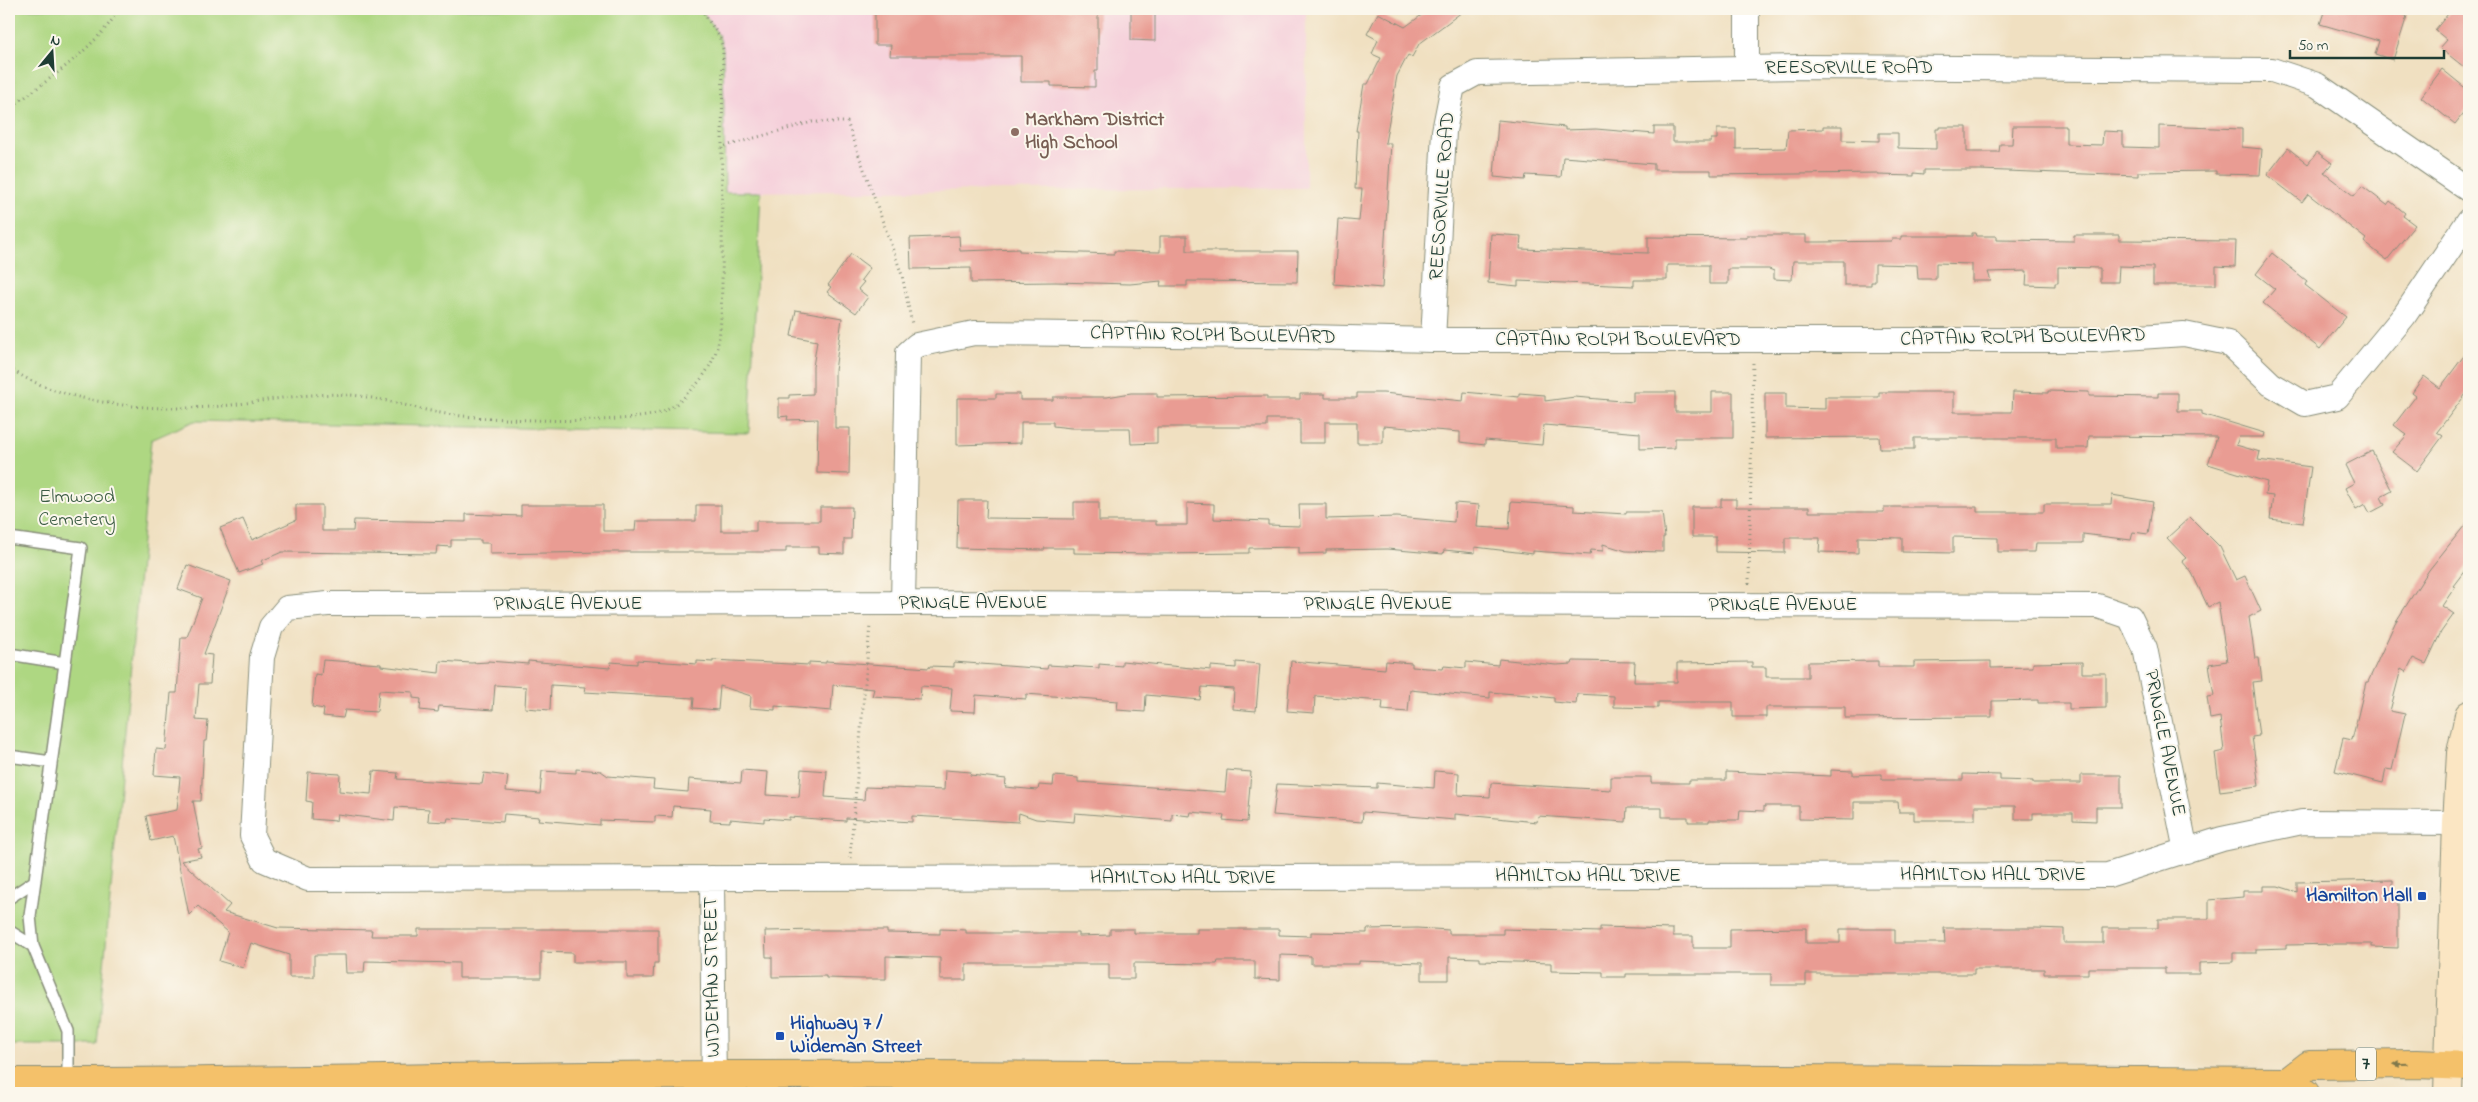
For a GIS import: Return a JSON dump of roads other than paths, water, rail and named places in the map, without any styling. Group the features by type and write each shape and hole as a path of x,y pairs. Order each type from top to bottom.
{"main road":[{"name":"7","path":"9,1082 2296,1088 2309,1065 2460,1066"}],"street":[{"path":"1746,68 1747,9"},
{"name":"REESORVILLE ROAD","path":"1432,340 1444,131 1453,86 1477,72 1746,68 2272,70 2317,85 2469,190"},
{"name":"CAPTAIN ROLPH BOULEVARD","path":"903,603 908,353 917,345 974,333 1432,340 2094,340 2184,334 2228,343 2271,384 2305,404 2337,397 2404,316 2469,220"},
{"name":"PRINGLE AVENUE","path":"712,878 308,879 264,860 252,836 262,657 272,627 287,608 328,604 903,603 2098,606 2130,617 2145,648 2186,851"},
{"path":"2448,1093 2460,1066 2457,824 2461,753 2469,715"},
{"name":"HAMILTON HALL DRIVE","path":"712,878 2108,875 2222,840 2302,822 2457,824"},
{"name":"WIDEMAN STREET","path":"712,878 714,1084"}],"lane":[{"path":"9,538 81,548 30,916 33,946 68,1031 68,1082"},
{"path":"9,654 65,663"},
{"path":"9,756 51,762"},
{"path":"9,898 35,880"},
{"path":"9,931 33,946"}],"place":[{"name":"Markham District High School","path":"1015,132"},
{"name":"Hamilton Hall","path":"2422,896"},
{"name":"Highway 7 / Wideman Street","path":"780,1036"}],"park label":[{"name":"Elmwood Cemetery","path":"77,508"}]}
